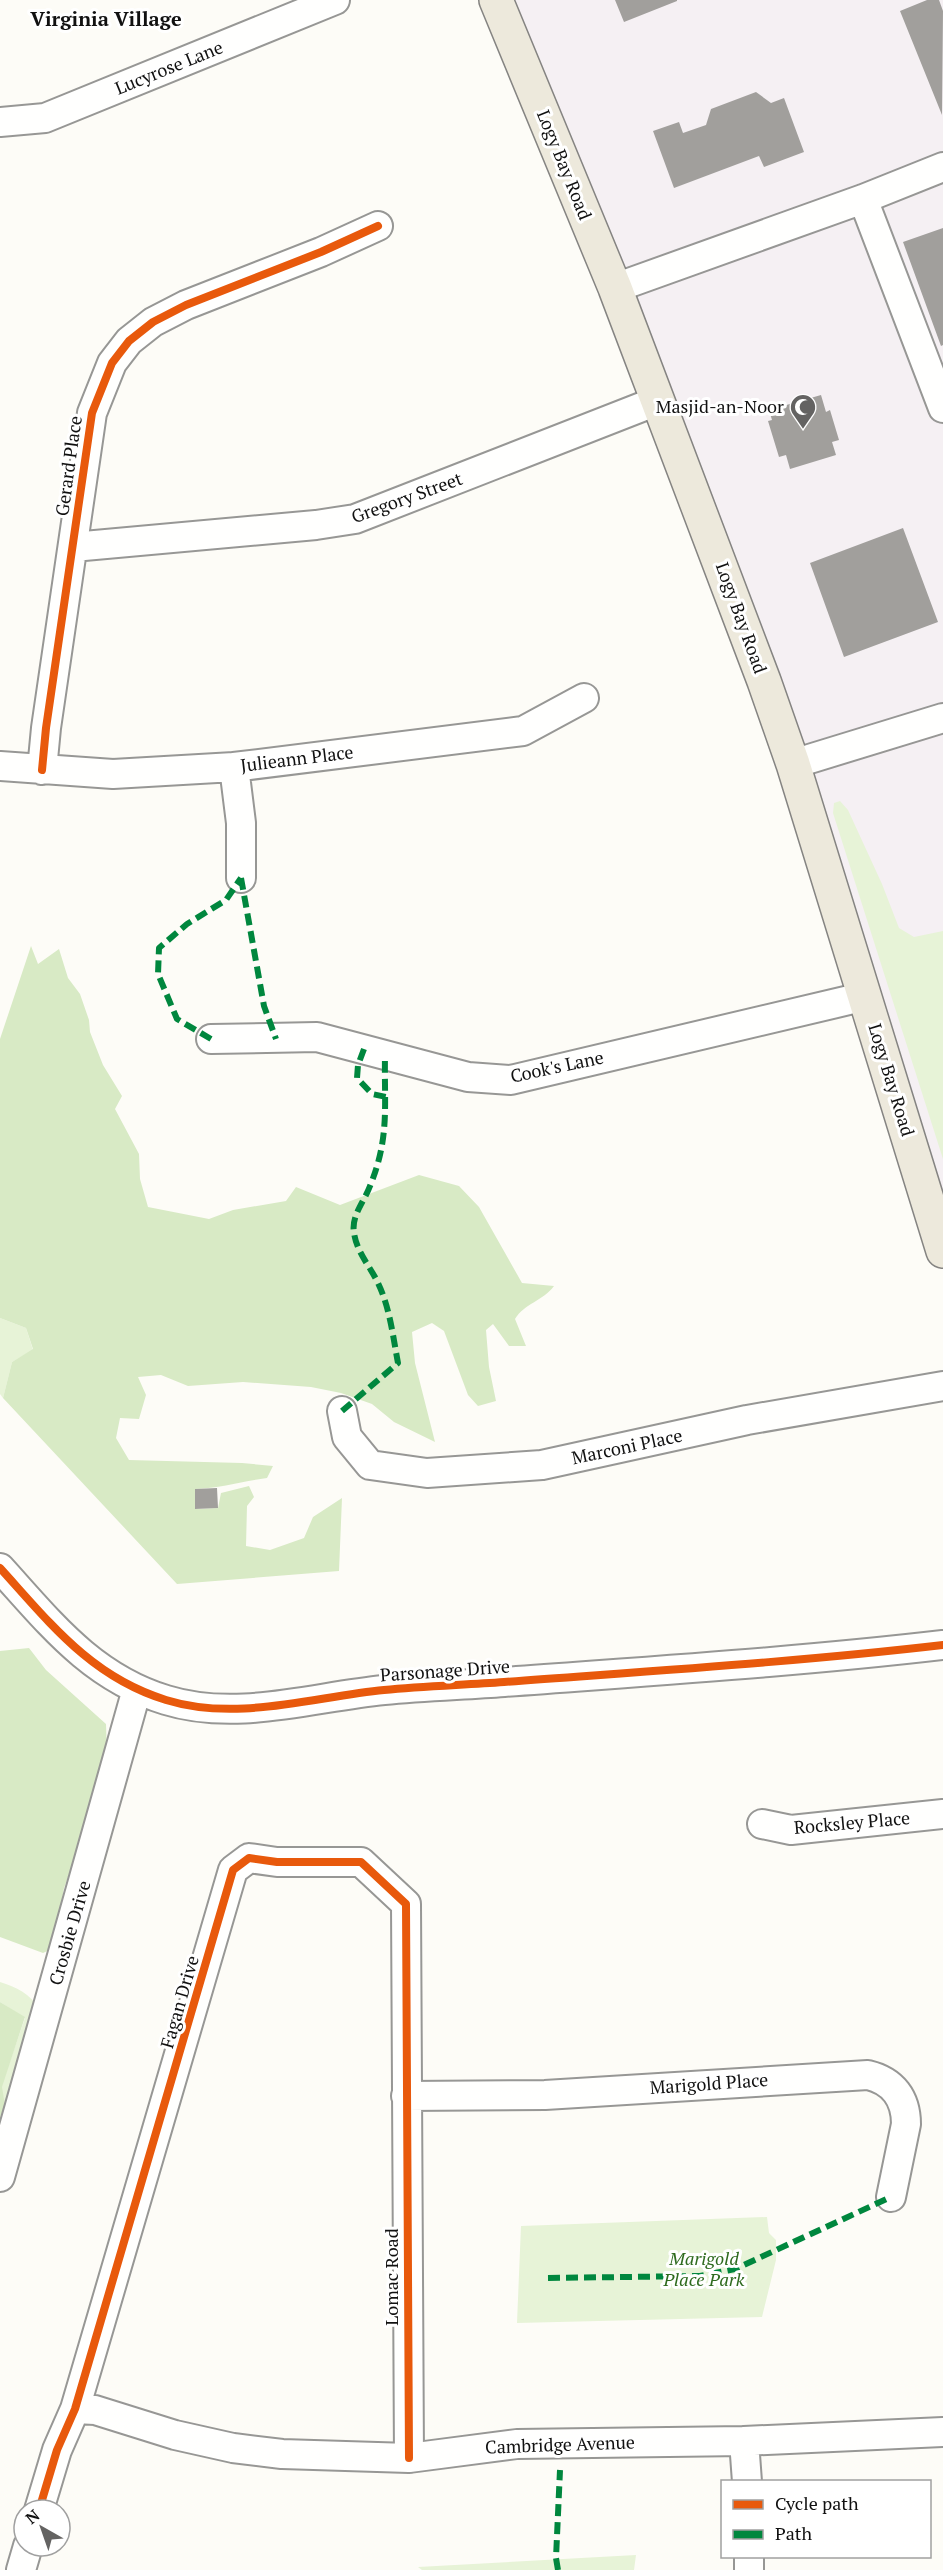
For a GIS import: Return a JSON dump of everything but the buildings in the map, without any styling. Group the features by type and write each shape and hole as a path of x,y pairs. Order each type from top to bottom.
{"main road":[{"name":"Logy Bay Road","path":"496,0 615,288 657,401 706,522 793,764 943,1251"}],"street":[{"name":"Lucyrose Lane","path":"0,122 45,118 67,110 335,0"},
{"path":"615,288 863,199 943,167"},
{"path":"863,199 943,408"},
{"name":"Gerard Place","path":"42,770 92,413 112,363 129,341 153,322 186,305 321,252 378,226"},
{"name":"Gregory Street","path":"73,547 316,525 355,519 657,401"},
{"name":"Julieann Place","path":"0,766 113,774 234,767 523,731 584,698"},
{"path":"793,764 943,718"},
{"path":"234,767 241,823 241,878"},
{"name":"Cook's Lane","path":"211,1039 317,1037 468,1077 511,1080 866,996"},
{"name":"Marconi Place","path":"342,1411 347,1437 370,1465 427,1473 542,1465 747,1420 943,1386"},
{"name":"Parsonage Drive","path":"0,1568 74,1648 110,1674 137,1689 167,1700 208,1710 260,1707 385,1690 850,1656 943,1645"},
{"name":"Crosbie Drive","path":"0,2177 137,1689"},
{"name":"Rocksley Place","path":"762,1824 791,1830 943,1814"},
{"name":"Fagan Drive","path":"43,2498 57,2450 75,2409 233,1870 249,1858 277,1862 361,1862 406,1904 406,2096"},
{"name":"Marigold Place","path":"406,2096 545,2095 868,2075 878,2078 897,2092 906,2113 906,2124 891,2198"},
{"name":"Lomac Road","path":"406,2096 409,2458"},
{"name":"Cambridge Avenue","path":"75,2409 95,2410 175,2435 233,2448 282,2454 409,2458 518,2444 744,2440 943,2432"},
{"path":"744,2440 747,2480"}],"shaded area":[{"path":"496,0 943,0 943,1251 866,996"}],"green space":[{"path":"840,801 848,810 882,884 899,928 914,937 943,931 943,1159 833,813 834,803"},
{"path":"31,946 38,964 59,949 68,978 80,994 89,1020 90,1032 103,1065 122,1096 115,1109 139,1154 140,1179 148,1207 209,1219 233,1210 286,1201 296,1187 340,1205 419,1175 459,1186 479,1207 522,1283 554,1286 524,1309 515,1319 526,1346 509,1346 493,1324 486,1330 489,1367 496,1401 478,1406 468,1395 444,1331 432,1323 412,1332 415,1363 435,1442 394,1422 372,1404 341,1393 311,1387 243,1382 188,1386 161,1375 138,1377 146,1395 139,1419 120,1418 116,1438 129,1460 273,1466 267,1478 195,1489 196,1509 218,1508 221,1493 249,1486 254,1497 247,1506 246,1546 270,1550 304,1538 313,1517 342,1498 339,1571 177,1584 3,1398 12,1362 33,1349 26,1328 0,1318 0,1039"},
{"path":"0,1318 26,1328 33,1350 12,1362 3,1398 0,1394"},
{"path":"29,1648 46,1670 106,1724 107,1754 91,1813 64,1888 54,1948 43,1953 0,1937 0,1651"},
{"path":"0,1982 22,1992 32,1999 39,2009 0,2140 0,2117 5,2105 1,2087 25,2018 0,2002"},
{"path":"0,2002 25,2017 2,2087 5,2105 0,2117"},
{"name":"Marigold Place Park","path":"767,2217 769,2233 776,2240 776,2260 762,2317 517,2323 521,2226"},
{"path":"636,2555 634,2570 422,2570 418,2567"}],"marked path":[{"path":"241,878 264,1006 276,1039"},
{"path":"211,1039 177,1019 158,974 159,948 187,924 226,900 241,878"},
{"path":"364,1049 358,1065 357,1078 372,1094 386,1097"},
{"path":"342,1411 398,1363 385,1302 378,1283 358,1247 354,1233 354,1221 370,1186 381,1152 385,1121 385,1055"},
{"path":"548,2278 700,2276 735,2269 891,2197"},
{"path":"558,2570 556,2558 560,2470"}],"cycle path":[{"path":"42,770 46,728 92,413 112,363 129,341 153,322 186,305 321,252 378,226"},
{"path":"0,1568 55,1628 94,1663 115,1677 139,1690 166,1700 220,1709 275,1706 399,1689 724,1666 943,1645"},
{"path":"43,2498 57,2450 75,2409 233,1870 249,1858 277,1862 361,1862 406,1904 409,2458"}],"place":[{"name":"Masjid-an-Noor","path":"803,430"}],"district":[{"name":"Virginia Village","path":"106,19"}]}
